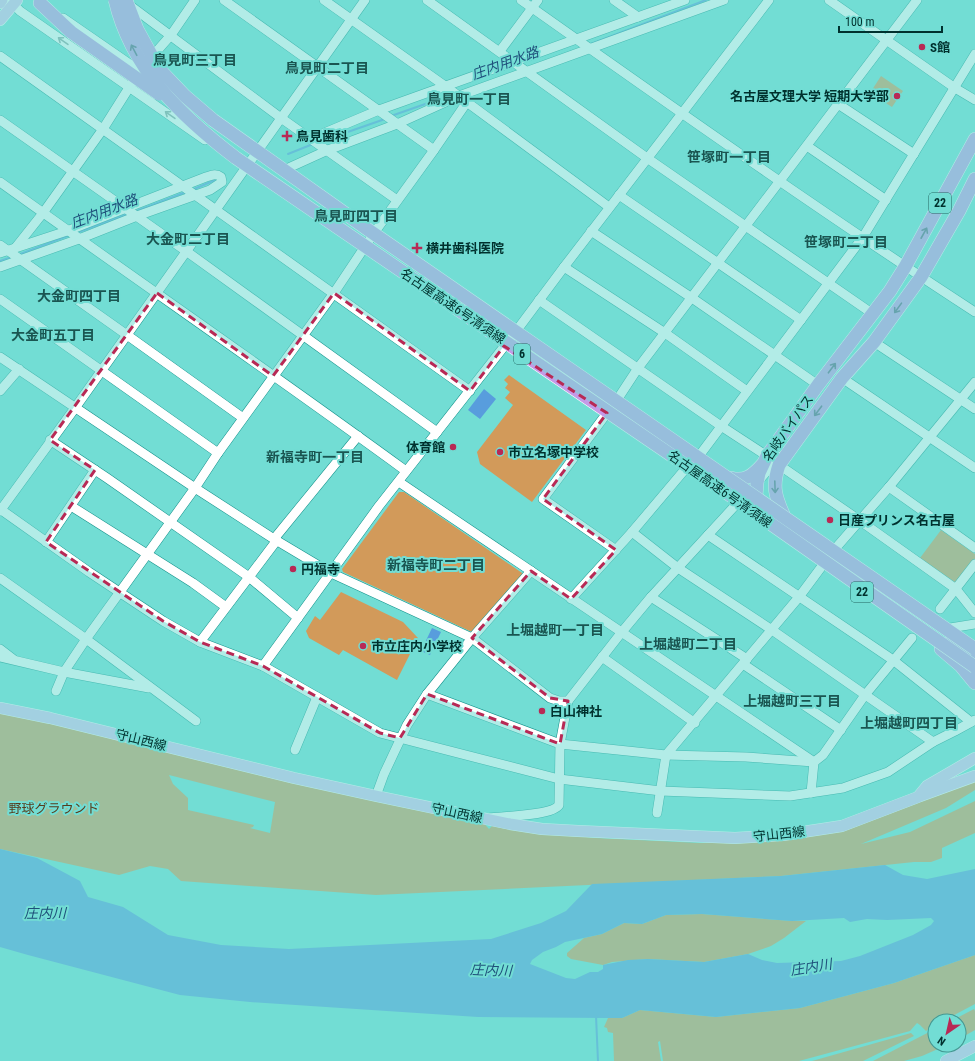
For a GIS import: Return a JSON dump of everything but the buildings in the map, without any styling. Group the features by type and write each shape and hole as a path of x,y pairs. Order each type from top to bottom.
{"highway":[{"name":"名古屋高速6号清須線","path":"115,0 125,33 153,80 180,111 213,141 975,667"},
{"name":"名古屋高速6号清須線","path":"126,0 145,46 164,73 189,100 213,120 367,229 520,333 975,649"},
{"path":"37,1 70,32 365,237 434,282 520,333"},
{"name":"名岐バイパス","path":"747,491 755,472 818,385 890,291 905,267 975,140"},
{"name":"名岐バイパス","path":"784,516 775,492 775,479 779,465 842,378 874,342 921,277 959,211 975,179"},
{"path":"325,224 451,299 649,431 754,507 779,532"},
{"path":"731,478 742,480 747,491 784,516"},
{"name":"22","path":"747,491 766,521 779,532 823,565 929,638 961,666 975,682"},
{"name":"22","path":"784,516 931,616 975,662"}],"main road":[{"path":"0,20 13,1"},
{"name":"守山西線","path":"0,708 50,718 294,778 480,818 542,829 735,838 782,835 842,826 975,776"},
{"name":"守山西線","path":"918,797 927,786 975,758"},
{"path":"946,1061 975,1046"}],"street":[{"path":"123,0 281,118 397,200"},
{"path":"7,249 43,213 103,129 129,87 171,35 195,0"},
{"path":"224,0 317,68 434,150"},
{"path":"324,0 463,99 609,208"},
{"path":"365,0 101,372 0,510 163,621 200,642 263,666 380,733 559,779 661,791 790,796 843,788 888,772 933,742 973,721 893,660 708,535"},
{"path":"427,0 647,158 872,314"},
{"path":"521,0 681,114 905,267 975,312"},
{"path":"500,51 538,0"},
{"path":"614,0 638,17"},
{"path":"310,139 379,110 515,62 563,43 578,40 685,0"},
{"path":"284,170 328,150 463,99 527,71 724,0"},
{"path":"263,666 406,471 504,346 520,333 540,300 564,266 769,0"},
{"path":"829,0 955,88 975,100"},
{"path":"617,400 638,368 917,0"},
{"path":"13,1 20,11 325,224"},
{"path":"37,1 731,478"},
{"path":"699,456 863,237 975,54"},
{"path":"0,56 470,391"},
{"path":"56,691 64,672 86,639 242,418 334,293 397,200 434,150 463,99"},
{"path":"838,104 914,154"},
{"path":"0,120 186,251 436,432"},
{"path":"807,146 886,200"},
{"path":"1,267 19,259 79,239 216,187 222,182 221,178 214,174 67,231 7,249"},
{"path":"0,182 406,471"},
{"path":"619,195 801,320"},
{"path":"591,231 692,298 818,385"},
{"path":"364,248 504,346 721,491 747,491"},
{"path":"7,249 242,418"},
{"path":"564,266 665,333 747,391"},
{"path":"0,299 101,372 218,453"},
{"path":"540,300 721,426 765,460"},
{"path":"874,342 975,409"},
{"path":"0,357 194,488 331,573 472,638 550,698 559,701 568,701"},
{"path":"0,391 18,369"},
{"path":"842,378 975,468"},
{"path":"657,813 666,755 695,723 799,597 834,550 888,488 975,382"},
{"path":"606,413 543,500 616,550"},
{"path":"480,818 546,812 557,808 559,805 560,744 568,701 621,632 747,491 805,429"},
{"path":"200,642 249,577 275,539 358,436"},
{"path":"50,440 249,577 298,618"},
{"path":"779,465 956,589 975,613"},
{"path":"571,599 632,532 687,468"},
{"path":"46,542 95,470"},
{"path":"399,482 814,762"},
{"path":"888,488 975,548"},
{"path":"747,491 779,532"},
{"path":"71,506 112,533 147,553 226,607"},
{"path":"632,532 678,568 772,630 933,742"},
{"path":"940,609 975,564"},
{"path":"376,796 400,738 427,694 472,638 531,572"},
{"path":"0,578 86,639 196,721"},
{"path":"652,597 841,730"},
{"path":"944,629 975,624"},
{"path":"427,694 560,744 666,755 746,757 814,762 823,755 865,695 912,638"},
{"path":"0,648 16,660"},
{"path":"0,657 64,672 152,688"},
{"path":"602,657 695,723"},
{"path":"295,750 317,697"},
{"path":"811,793 814,762"}],"highlighted area":[{"path":"157,293 273,376 334,293 470,391 504,346 607,413 543,499 616,550 571,599 531,571 472,638 550,698 568,701 560,744 427,694 400,738 380,733 263,666 200,642 163,621 46,542 95,470 50,440"}],"green space":[{"path":"881,76 903,91 892,107 870,93"},
{"path":"509,375 586,430 532,502 480,464 477,452 513,405 505,398 510,392 505,388 508,384 504,380"},
{"path":"399,492 404,492 525,575 474,633 343,572 342,569"},
{"path":"941,530 975,554 975,561 956,583 920,558"},
{"path":"341,592 403,622 418,638 397,680 343,650 339,655 309,638 306,631 315,616 320,620"},
{"name":"野球グラウンド","path":"0,708 480,819 489,829 493,825 526,831 596,838 700,843 768,841 830,832 975,780 975,790 946,808 861,844 910,832 975,801 975,833 942,848 942,858 931,862 914,862 781,876 376,895 181,881 168,869 150,866 119,875 0,849","holes":["169,775 275,802 270,833 250,828 254,825 188,810 188,798 173,784"]},
{"path":"702,914 806,921 771,946 748,954 704,962 648,959 612,962 603,965 571,959 567,956 567,953 584,938 602,934 624,923 642,924 666,915"},
{"path":"975,955 975,1004 958,1013 927,1013 926,1031 917,1023 910,1031 799,1061 663,1061 660,1041 658,1042 661,1061 614,1061 613,1033 608,1032 607,1028 604,1027 608,1018 622,1018 640,1010 716,1017 800,1008 894,983"},
{"path":"974,1009 975,1011 975,1030 967,1034 967,1013"},
{"path":"911,1033 914,1036 863,1061 812,1061"},
{"path":"927,1033 927,1053 929,1053 904,1061 873,1061"}],"water":[{"path":"484,389 496,399 480,419 468,410"},
{"path":"432,628 441,632 430,655 421,651"},
{"name":"庄内川","path":"0,849 37,858 80,881 88,897 123,907 168,935 221,945 289,949 491,939 541,923 566,911 592,884 781,876 885,865 903,875 927,879 975,869 975,955 894,983 800,1008 716,1017 640,1010 622,1018 478,1017 250,1002 180,995 0,947","holes":["702,914 792,921 844,918 850,922 867,919 887,920 931,918 934,921 931,925 913,935 860,956 841,961 777,963 762,960 748,954 704,962 648,959 628,960 603,965 603,969 598,972 590,972 575,979 566,978 530,964 532,960 543,952 565,942 602,934 624,923 642,924 666,915"]}],"waterway":[{"name":"庄内用水路","path":"588,45 706,0"},
{"name":"庄内用水路","path":"391,116 451,95"},
{"name":"庄内用水路","path":"319,142 385,119"},
{"name":"庄内用水路","path":"288,154 313,144"},
{"name":"庄内用水路","path":"192,190 215,180"},
{"name":"庄内用水路","path":"134,212 186,192"},
{"name":"庄内用水路","path":"76,233 128,214"},
{"name":"庄内用水路","path":"18,255 70,235"},
{"name":"庄内用水路","path":"0,261 12,257"},
{"path":"596,1016 598,1061"}],"place":[{"name":"S館","path":"922,47"},
{"name":"名古屋文理大学 短期大学部","path":"897,96"},
{"name":"鳥見歯科","path":"287,136"},
{"name":"横井歯科医院","path":"417,248"},
{"name":"体育館","path":"453,447"},
{"name":"市立名塚中学校","path":"500,452"},
{"name":"日産プリンス名古屋","path":"830,520"},
{"name":"円福寺","path":"293,569"},
{"name":"市立庄内小学校","path":"363,646"},
{"name":"白山神社","path":"542,711"}],"district":[{"name":"鳥見町三丁目","path":"195,60"},
{"name":"鳥見町二丁目","path":"327,68"},
{"name":"鳥見町一丁目","path":"469,99"},
{"name":"笹塚町一丁目","path":"729,157"},
{"name":"鳥見町四丁目","path":"356,216"},
{"name":"大金町二丁目","path":"188,239"},
{"name":"笹塚町二丁目","path":"846,242"},
{"name":"大金町四丁目","path":"79,296"},
{"name":"大金町五丁目","path":"53,335"},
{"name":"新福寺町一丁目","path":"315,457"},
{"name":"新福寺町二丁目","path":"436,565"},
{"name":"上堀越町一丁目","path":"555,630"},
{"name":"上堀越町二丁目","path":"688,644"},
{"name":"上堀越町三丁目","path":"792,701"},
{"name":"上堀越町四丁目","path":"909,723"}]}
